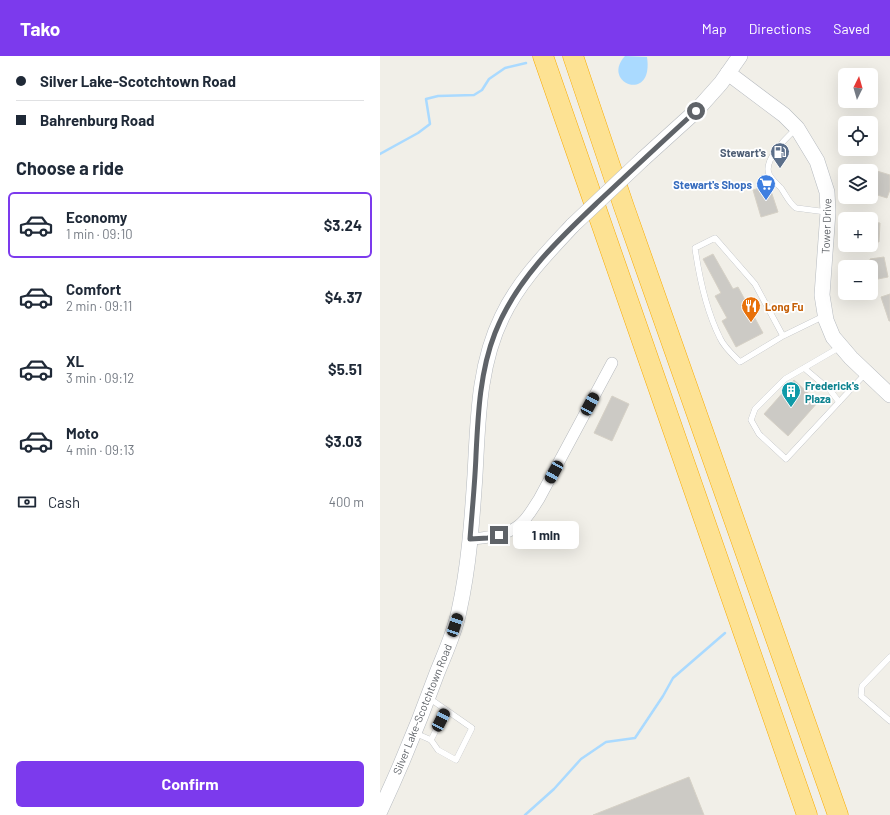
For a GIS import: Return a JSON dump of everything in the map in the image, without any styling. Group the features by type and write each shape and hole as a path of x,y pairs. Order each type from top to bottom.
{"highway":[{"path":"543,56 807,815"},
{"path":"573,56 624,206 838,815"}],"street":[{"name":"Silver Lake-Scotchtown Road","path":"380,811 415,732 459,613 470,539 478,417 482,386 495,333 508,305 534,266 574,225 696,111 728,73 740,56"},
{"name":"Tower Drive","path":"728,73 784,115 797,128 817,161 827,192 828,212 822,295 826,315 833,337 890,395"},
{"path":"470,539 488,538 510,531 519,526 526,519 550,479 612,363"}],"lane":[{"path":"797,128 773,155 768,167 769,174 781,188 792,205 796,208 828,212"},
{"path":"782,336 755,284 715,238 695,248 698,270 720,339 740,362 782,336 826,315"},
{"path":"842,346 785,379 755,409 752,420 759,434 786,459 866,372"},
{"path":"804,368 830,390 839,402"},
{"path":"890,656 862,686 861,696 890,721"},
{"path":"415,732 431,740 438,750 456,760 472,728 428,697"},
{"path":"431,740 446,710"}],"water":[{"path":"625,56 647,57 647,72 643,80 637,84 629,84 623,81 619,74 619,66"}],"building":[{"path":"878,171 890,175 890,190 887,198 878,195"},
{"name":"Stewart's Shops","path":"766,186 770,188 778,212 761,217 753,190"},
{"path":"878,223 880,223 878,242"},
{"path":"713,254 733,289 738,287 763,333 736,347 722,321 727,318 715,296 721,293 703,259"},
{"path":"884,257 888,277 878,279 878,260 870,259"},
{"path":"890,294 890,321 889,321 881,297"},
{"name":"Frederick's Plaza","path":"794,380 818,402 788,436 764,414"},
{"path":"612,396 629,404 612,441 594,433"},
{"path":"689,777 704,815 593,815"}],"waterway":[{"path":"380,154 418,133 430,124 426,99 438,96 474,95 482,90 489,79 505,68 526,63"},
{"path":"525,815 554,789 581,759 606,742 635,738 673,678 725,633"}],"place":[{"name":"Stewart's","path":"780,169"},
{"name":"Stewart's Shops","path":"766,201"},
{"name":"Long Fu","path":"751,323"},
{"name":"Frederick's Plaza","path":"791,408"}],"route":[{"path":"499,535 488,538 470,539 478,417 482,386 489,353 502,316 521,284 534,266 574,225 696,111"}]}
